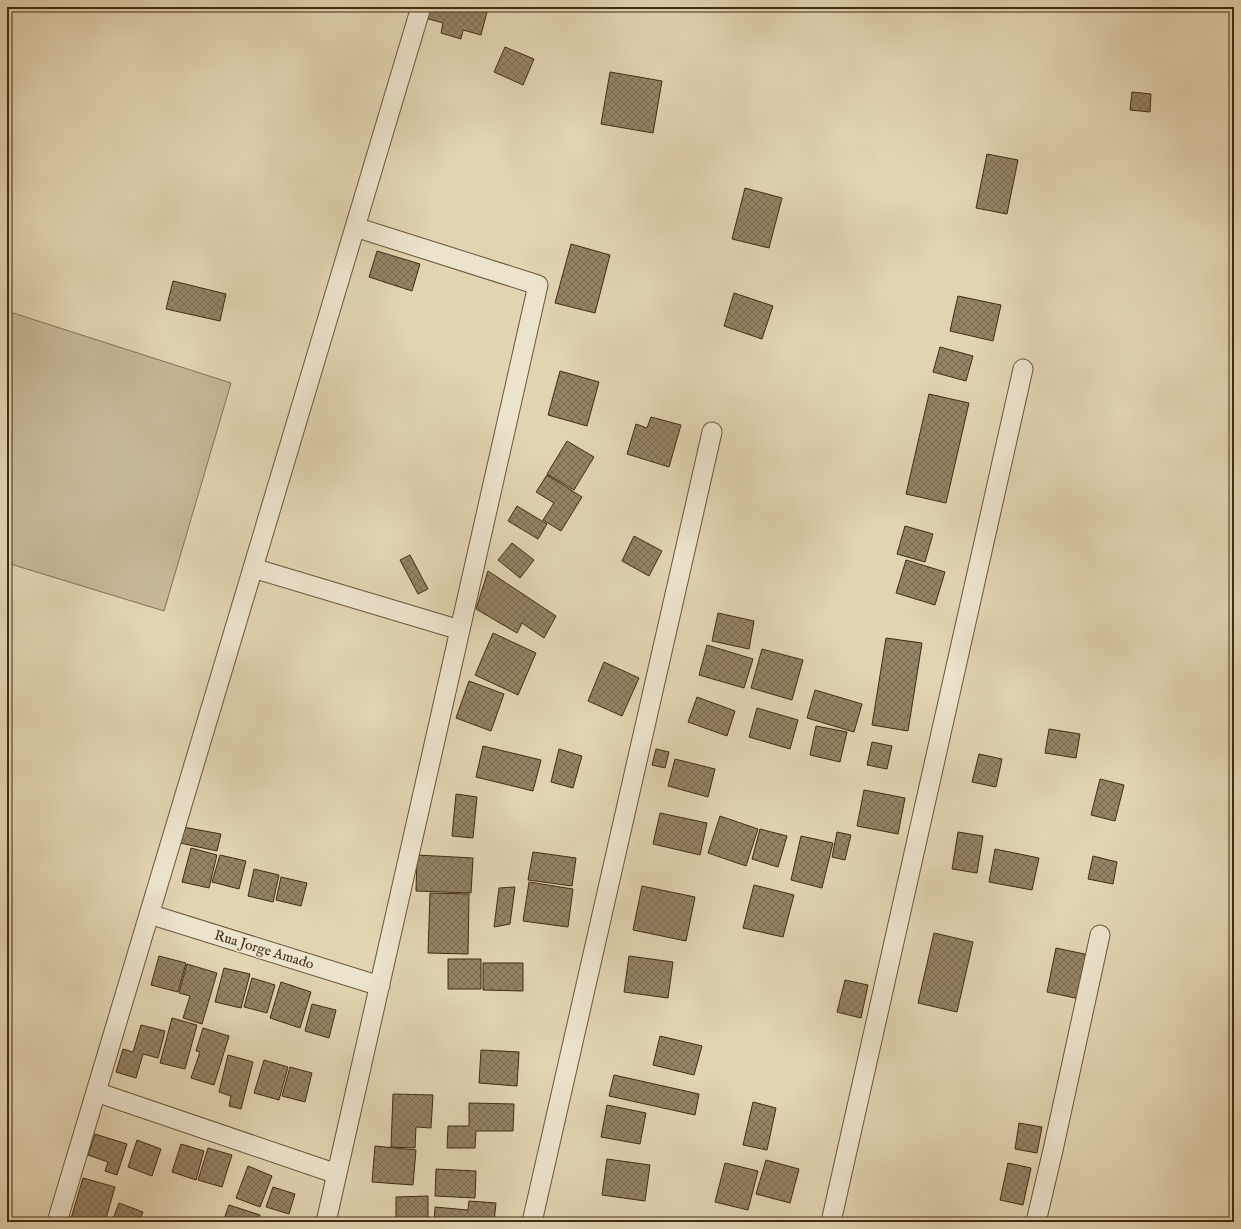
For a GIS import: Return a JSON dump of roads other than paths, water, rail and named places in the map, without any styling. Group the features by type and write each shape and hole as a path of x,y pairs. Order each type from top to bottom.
{"street":[{"path":"56,1222 421,7"},
{"path":"326,1222 538,285 355,227"},
{"path":"832,1222 1024,369"},
{"path":"532,1222 712,432"},
{"path":"253,568 460,630"},
{"name":"Rua Jorge Amado","path":"149,914 380,986"},
{"path":"1036,1222 1100,935"},
{"path":"96,1092 337,1174"}]}
